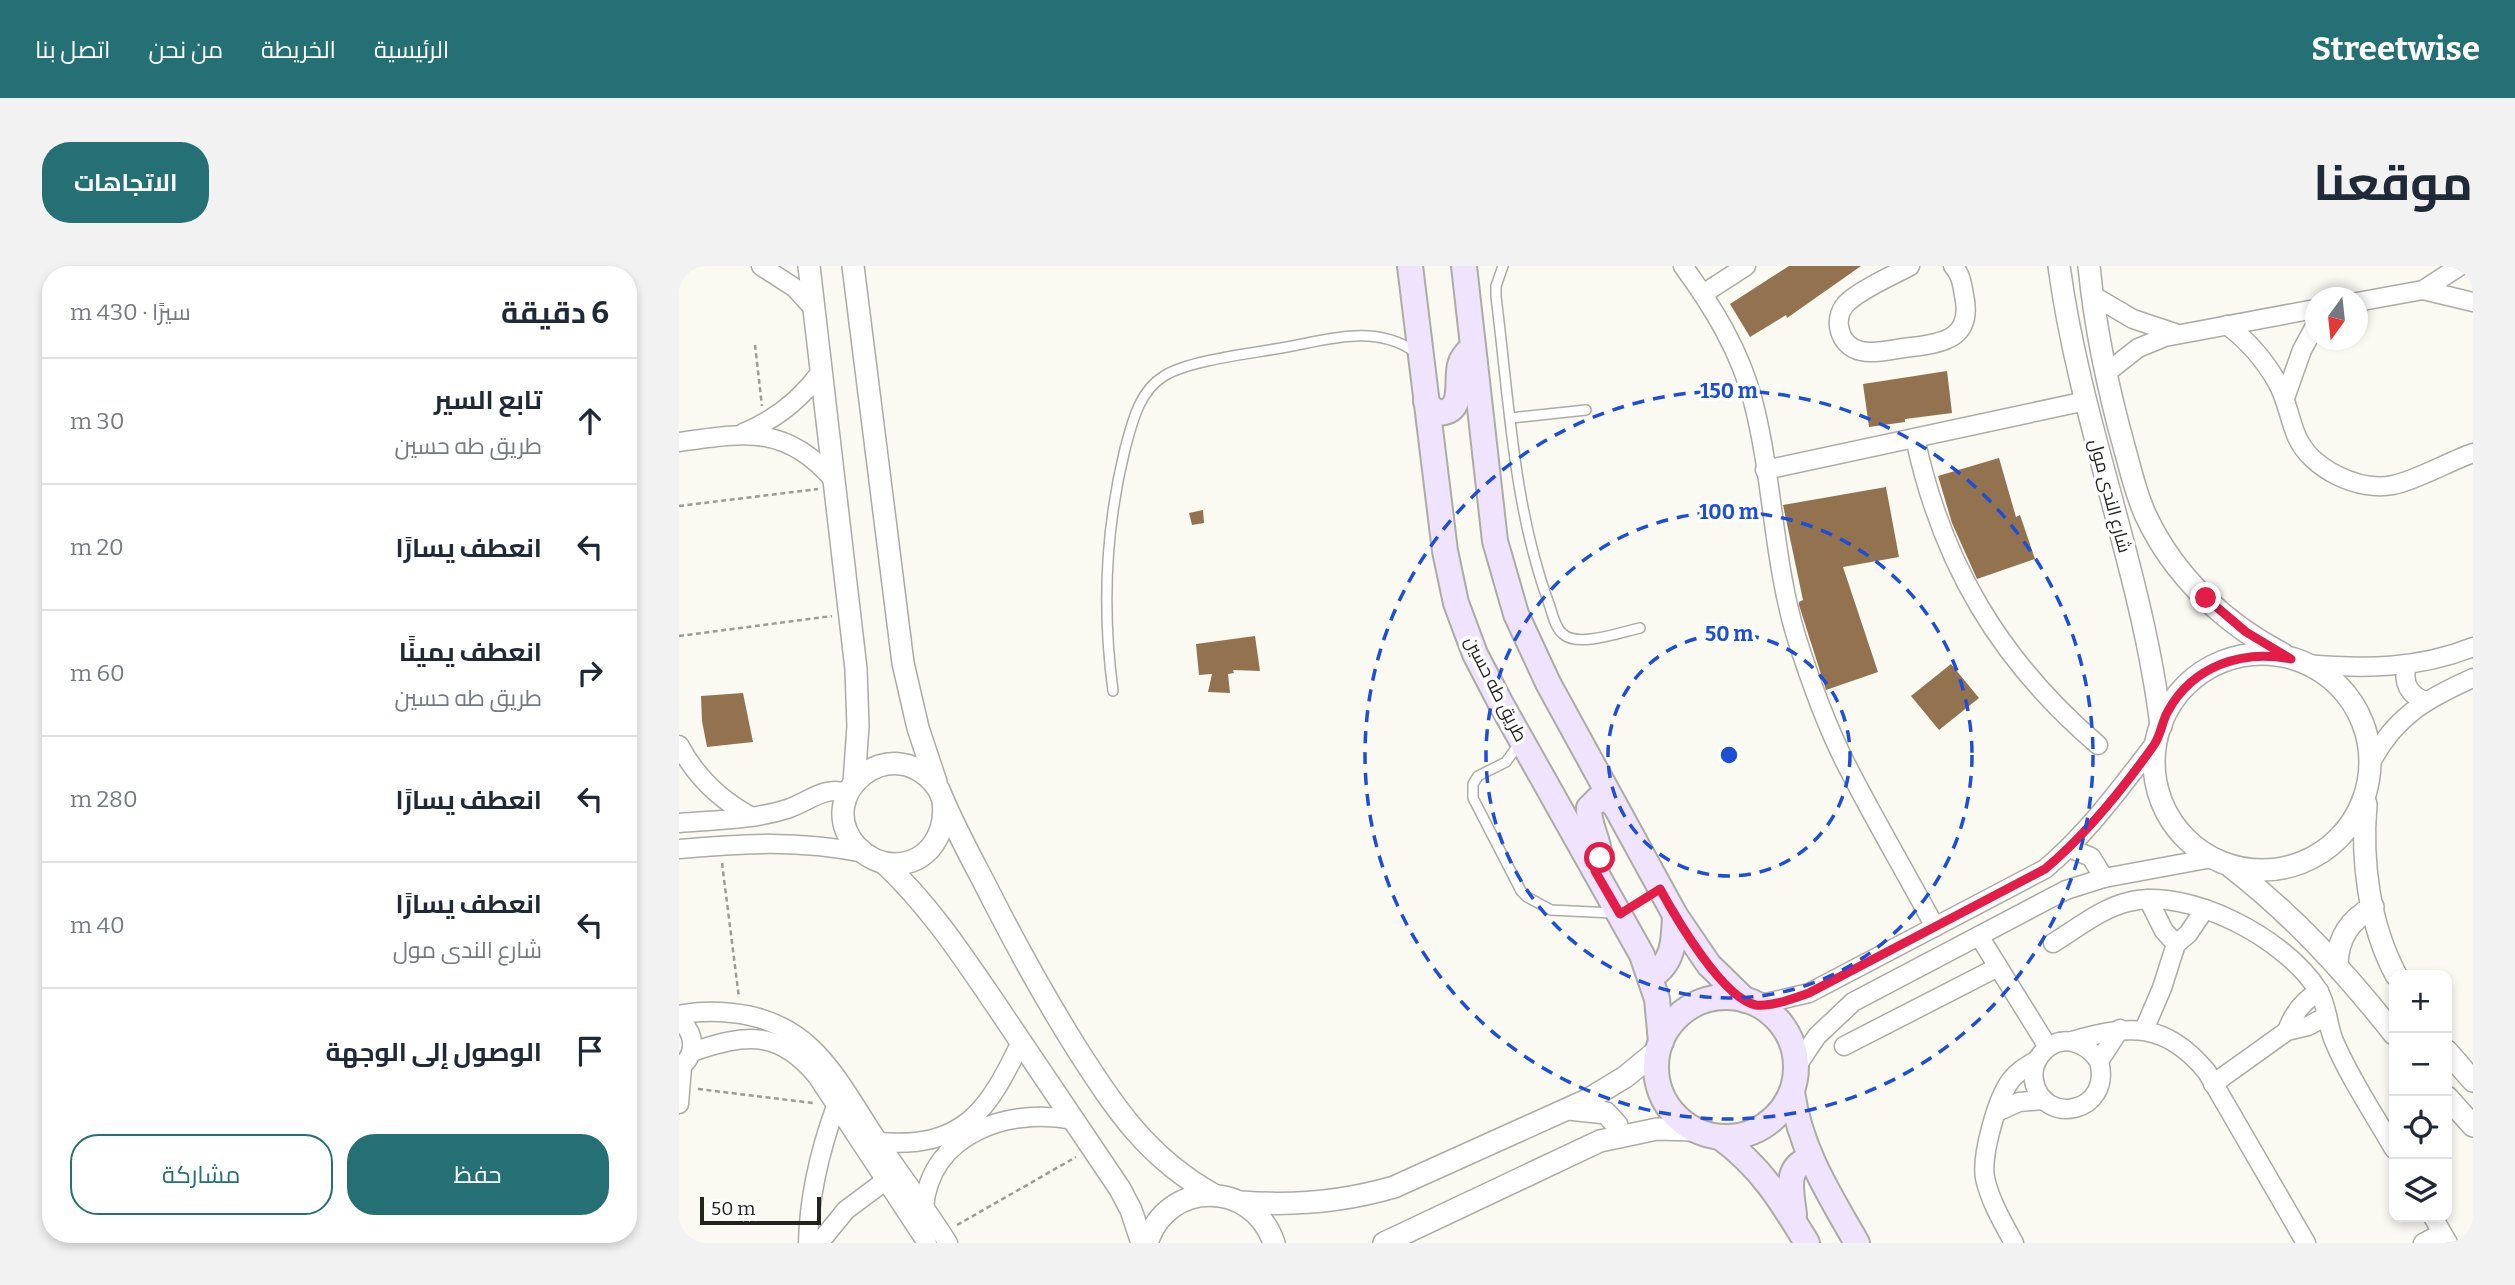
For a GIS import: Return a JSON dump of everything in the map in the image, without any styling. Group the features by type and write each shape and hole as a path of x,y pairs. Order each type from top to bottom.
{"main road":[{"name":"طريق طه حسين","path":"1410,266 1445,551 1456,603 1475,654 1642,955 1657,999 1660,1046"},
{"path":"1464,266 1496,541 1504,578 1531,649 1675,915 1709,965 1751,1003 1778,1020 1786,1031 1795,1054 1796,1067 1791,1093 1778,1114 1758,1130 1720,1137 1695,1130 1674,1113 1660,1090 1657,1077 1660,1046 1674,1020 1695,1005 1720,998 1751,1003"},
{"path":"1426,401 1433,410 1439,412 1454,406 1461,362 1473,347"},
{"path":"1595,871 1601,851 1589,808 1598,799 1606,799 1614,804"},
{"path":"1651,977 1663,968 1672,952 1675,915"},
{"path":"1791,1093 1798,1125 1810,1159 1857,1243"},
{"path":"1720,1137 1768,1180 1807,1243"},
{"path":"1794,1222 1791,1175 1797,1165 1810,1159"}],"street":[{"path":"761,266 795,288 814,309"},
{"path":"809,266 858,698 851,788 843,814 849,836 864,853"},
{"path":"853,266 903,663 918,728 941,796 944,823 935,844 927,852 907,862 884,863"},
{"path":"1683,266 1724,327 1741,363 1753,402 1790,610 1817,699 1845,763 1935,927"},
{"path":"1703,294 1746,266"},
{"path":"1910,266 1891,270 1841,310 1838,323 1840,335 1847,345 1858,351 1871,352 1940,343 1957,334 1963,326 1966,307 1961,277 1953,266"},
{"name":"شارع الندى مول","path":"2059,266 2085,401 2145,631 2158,734"},
{"name":"شارع الندى مول","path":"2089,266 2105,374 2129,465 2145,514 2157,537 2188,579 2215,607 2246,632 2298,661"},
{"path":"2368,300 2423,290 2460,266"},
{"path":"2423,290 2473,302"},
{"path":"2092,295 2133,319 2179,334"},
{"path":"2105,374 2138,348 2179,334 2305,311"},
{"path":"2227,326 2261,358 2285,398 2297,439 2326,469 2351,481 2379,486 2394,485 2473,453"},
{"path":"2285,398 2305,344"},
{"path":"739,434 764,423 801,396 820,373"},
{"path":"1765,470 2085,401"},
{"path":"679,442 739,434 775,438 792,445 821,466 833,483"},
{"path":"1915,438 1928,492 1942,533 1955,564 1982,612 2027,675 2049,700 2098,745"},
{"path":"2393,1033 2337,964 2280,908 2220,861 2196,847 2181,833 2165,808 2156,781 2154,761 2158,734 2167,711 2181,692 2212,667 2227,661 2259,655 2354,668 2407,665 2473,647"},
{"path":"2298,661 2332,681 2353,704 2366,733 2370,764 2364,830 2365,865 2379,934 2394,970"},
{"path":"2407,665 2405,678 2409,690 2419,699 2426,701"},
{"path":"2370,764 2395,727 2426,701 2473,678"},
{"path":"1751,1003 1793,999 1809,993 2045,869 2099,816 2158,734"},
{"path":"679,745 691,766 708,786 721,798 750,816"},
{"path":"679,823 750,816 788,809 826,791 851,788 871,769 893,763 915,767 933,781 1021,953 1108,1098 1155,1154 1185,1178 1214,1195 1241,1202 1319,1203 1370,1195 1394,1187 1568,1109 1606,1089 1660,1046"},
{"path":"1796,1067 1830,1022 1853,1002 2066,890 2104,877 2220,861 2257,870 2289,867 2304,862 2331,846 2352,823 2366,795"},
{"path":"679,849 794,843 864,853 884,863 939,922 1092,1148 1131,1210 1144,1243"},
{"path":"2069,848 2091,857 2104,877"},
{"path":"2148,899 2164,931 2176,944"},
{"path":"2053,943 2121,904 2148,899 2182,902 2245,926 2301,970 2319,991 2329,1028 2340,1054 2389,1140"},
{"path":"2337,964 2346,930 2373,907"},
{"path":"2144,1030 2162,988 2176,944 2188,934 2204,909"},
{"path":"1979,936 1998,967 2042,1054 2033,1077 2038,1093 2044,1100 2059,1108 2084,1105 2091,1100 2102,1078 2099,1061 2088,1048 2072,1041"},
{"path":"1859,967 1871,991"},
{"path":"1844,1046 1998,967"},
{"path":"2287,1031 2302,1004 2319,991"},
{"path":"680,1096 691,1035 679,1017 710,1011 741,1014 777,1023 801,1038 828,1066 925,1207 939,1240"},
{"path":"2213,1084 2287,1031 2308,1026 2327,1016"},
{"path":"2099,1061 2120,1029"},
{"path":"2010,1242 1985,1176 1989,1140 2002,1096 2010,1081 2022,1069 2055,1043 2120,1029 2144,1030 2173,1040 2188,1051 2213,1084 2306,1243"},
{"path":"684,1062 741,1038 773,1042 788,1048 809,1066 885,1181 939,1240"},
{"path":"925,1207 934,1170 991,1099 1021,1042"},
{"path":"2452,1057 2473,1082"},
{"path":"1997,1112 2019,1102 2044,1100"},
{"path":"2452,1103 2473,1126"},
{"path":"808,1243 817,1168 837,1106"},
{"path":"1568,1109 1606,1113 1614,1120 1619,1136"},
{"path":"879,1142 925,1141 1018,1118 1046,1116 1073,1121"},
{"path":"1384,1243 1582,1149 1619,1136 1657,1129 1695,1130"},
{"path":"819,1243 846,1210 885,1181"},
{"path":"1144,1243 1153,1227 1173,1206 1186,1199 1214,1195"},
{"path":"1241,1202 1263,1221 1274,1243"},
{"path":"2423,1243 2441,1231"}],"lane":[{"path":"1503,266 1496,286 1496,297 1520,495 1528,538 1558,628 1571,639 1580,641 1640,628"},
{"path":"1113,691 1106,629 1109,534 1127,442 1139,405 1150,387 1161,377 1187,366 1351,335 1367,335 1395,341 1420,356"},
{"path":"1511,418 1586,410"},
{"path":"1520,739 1512,757 1478,776 1472,791 1473,798 1521,891 1534,903 1551,909 1620,914"}],"path":[{"path":"755,345 764,423"},
{"path":"679,506 833,483"},
{"path":"679,636 849,613"},
{"path":"719,845 741,1014"},
{"path":"680,1096 837,1106"},
{"path":"939,1240 1092,1148"}],"building":[{"path":"1789,266 1861,266 1787,318 1786,315 1750,337 1730,304"},
{"path":"1947,371 1952,413 1869,427 1863,384"},
{"path":"1999,458 2016,517 2020,515 2035,559 1977,579 1952,523 1938,476"},
{"path":"1886,487 1899,557 1843,567 1878,672 1826,690 1799,605 1803,600 1783,505"},
{"path":"1203,510 1204,523 1192,525 1189,513"},
{"path":"1255,636 1260,671 1233,670 1234,673 1228,674 1230,693 1208,692 1212,674 1199,675 1196,644"},
{"path":"1951,664 1979,698 1939,730 1911,696"},
{"path":"743,693 753,742 707,747 701,696"}],"route":[{"path":"1600,858 1595,871 1620,914 1660,889 1691,941 1709,965 1745,1000 1757,1005 1793,999 1809,993 2045,869 2099,816 2156,742 2167,711 2176,698 2199,676 2212,667 2243,657 2259,655 2291,659 2246,632 2206,598"}]}
